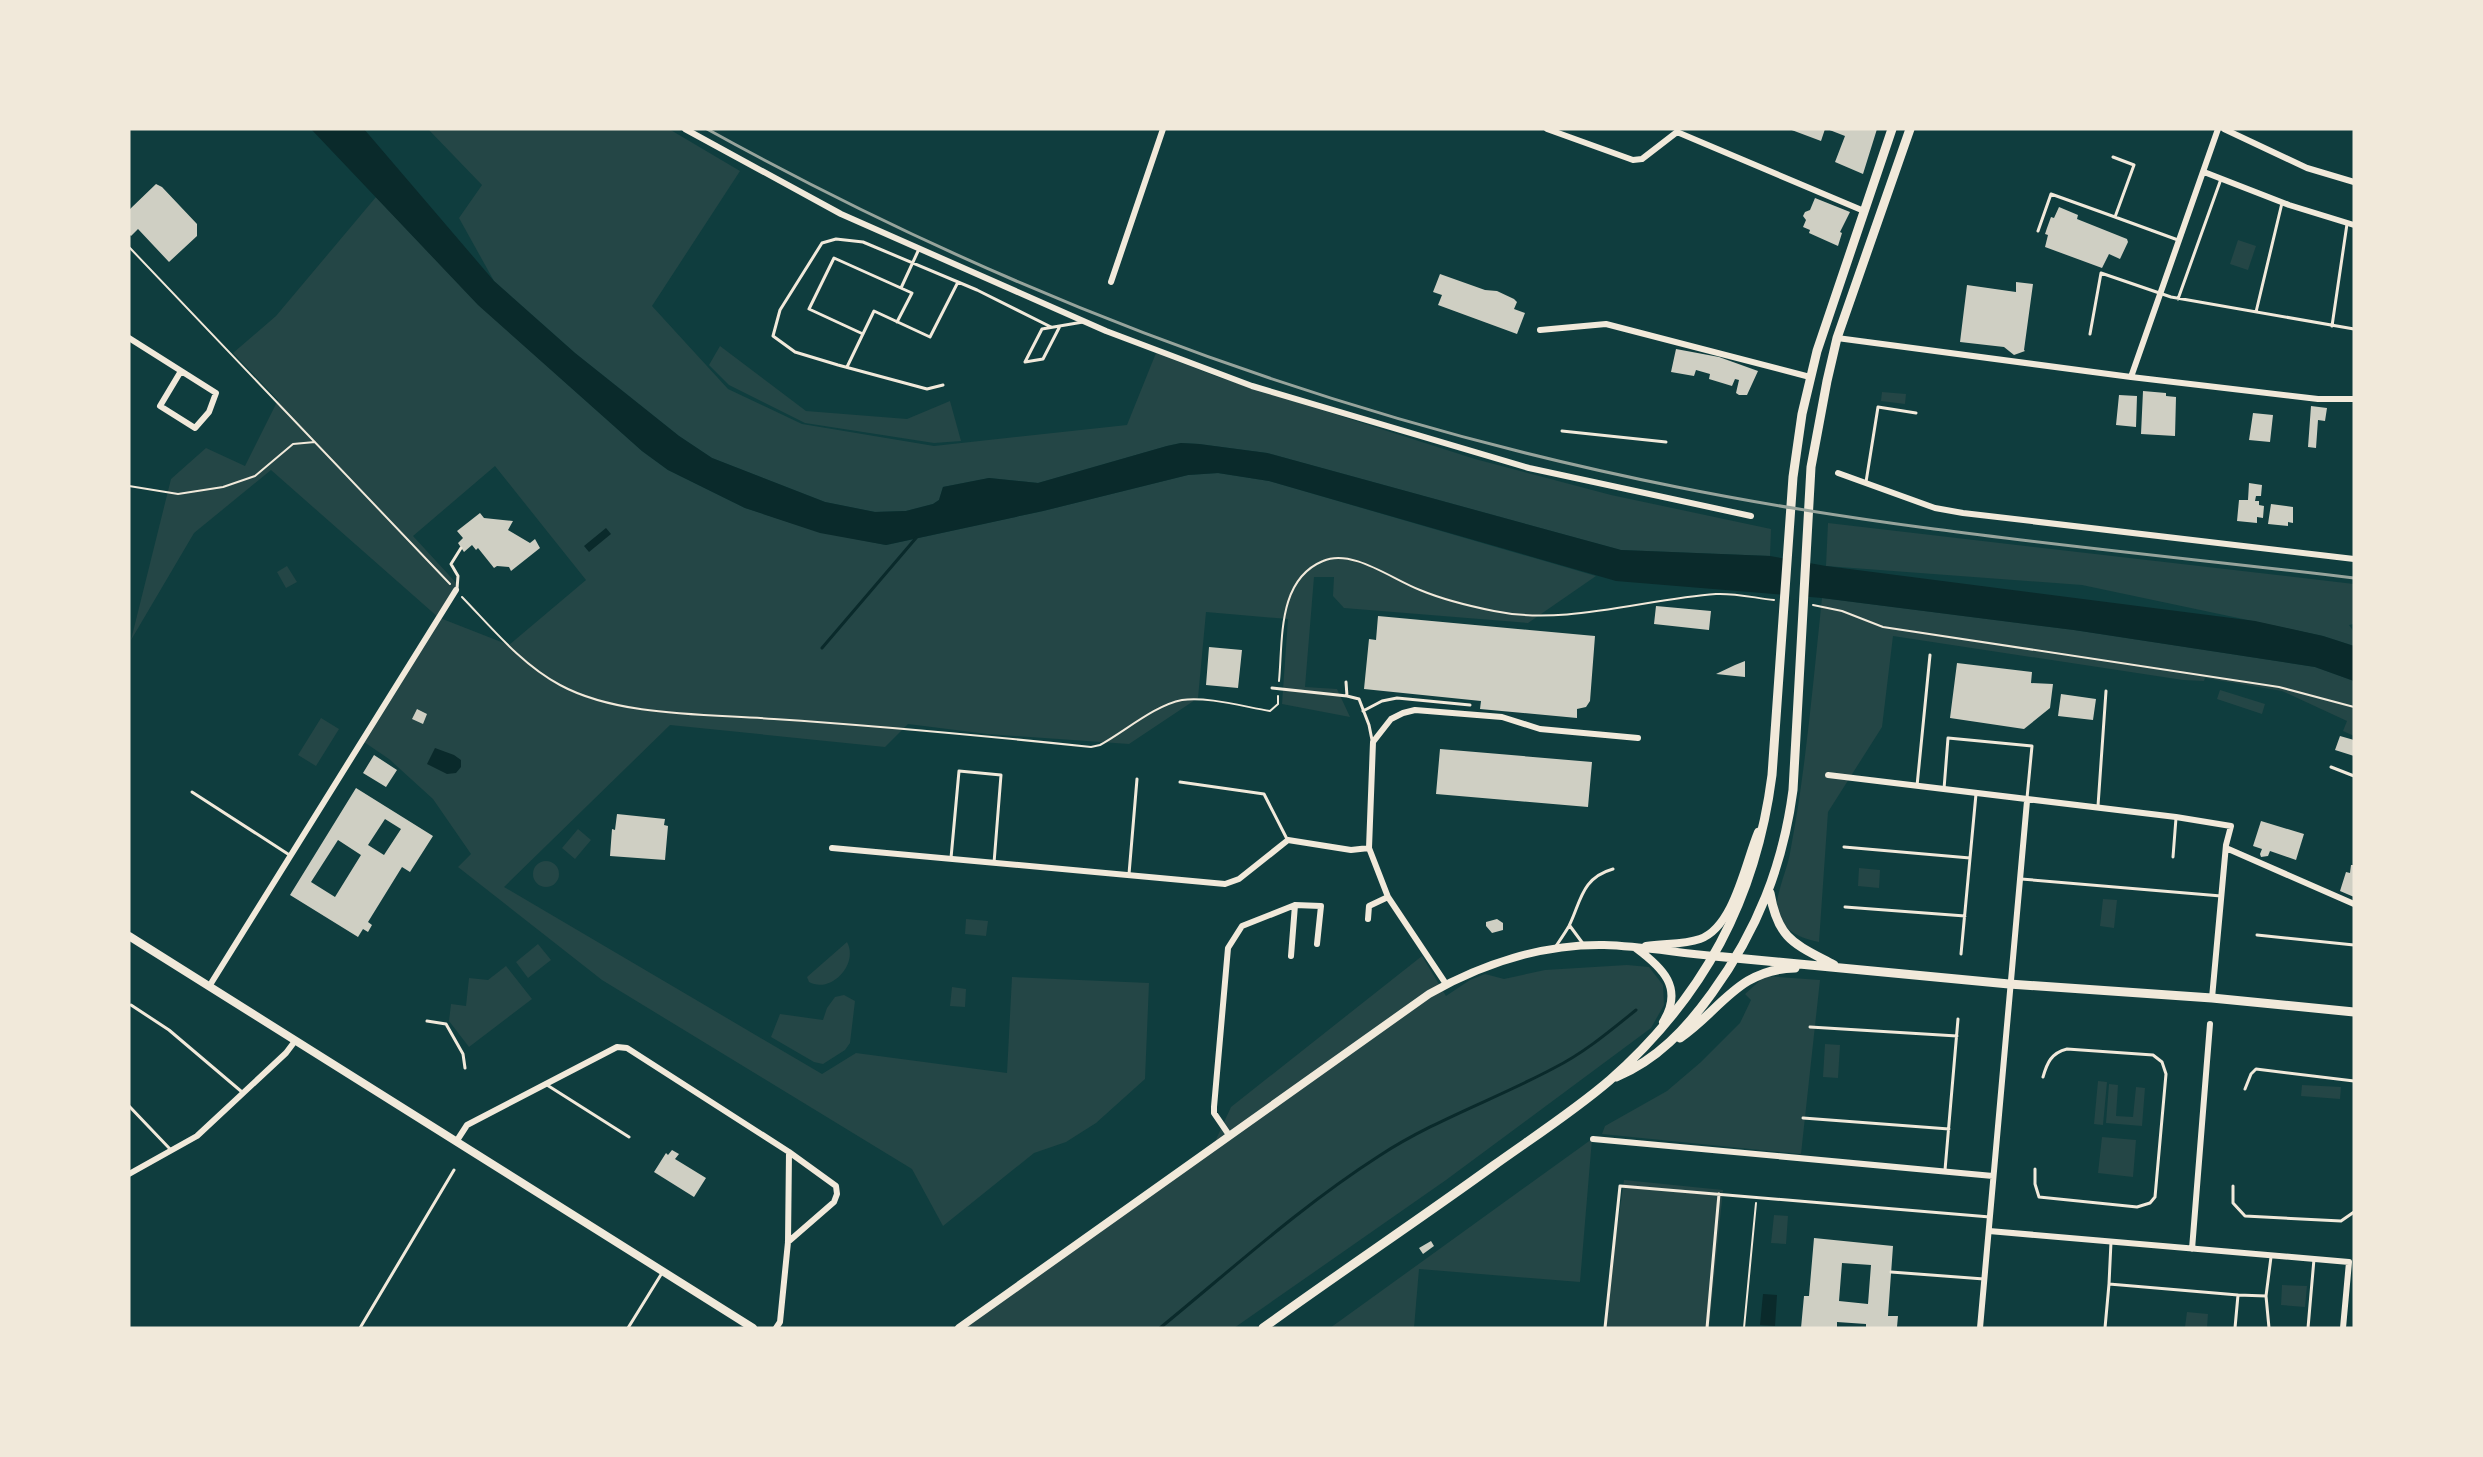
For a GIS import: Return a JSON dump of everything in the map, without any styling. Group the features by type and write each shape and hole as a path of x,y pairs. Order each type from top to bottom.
{"main road":[{"path":"1263,1328 1443,1202 1609,1081 1656,1033 1694,987 1714,956 1737,912 1751,876 1768,808 1793,477 1810,377 1892,129"},
{"path":"1664,1049 1702,1007 1737,957 1770,891 1789,825 1793,790 1811,466 1827,381 1838,338 1910,129"},
{"path":"1770,891 1778,925 1786,936 1796,944 1839,967"},
{"path":"1714,956 2009,984 2212,998 2354,1012"},
{"path":"1609,1081 1631,1071 1664,1049 1693,1028 1727,994 1750,979 1780,968 1839,967"}],"street":[{"path":"685,129 841,214 1084,321 1252,386 1529,468 1751,516"},
{"path":"1111,282 1163,129"},
{"path":"1547,129 1634,160 1642,159 1677,132 1864,211"},
{"path":"2131,377 2218,129"},
{"path":"2224,129 2307,168 2354,182"},
{"path":"2204,172 2283,203 2351,224"},
{"path":"1540,330 1606,324 1810,377"},
{"path":"129,338 216,393 209,412 195,428 160,406 181,371"},
{"path":"1838,338 2131,377 2318,399 2354,399"},
{"path":"1838,473 1935,508 1963,513 2354,559"},
{"path":"210,985 456,590"},
{"path":"1446,984 1388,897 1369,848 1373,742 1391,719 1415,710 1502,717 1540,729 1638,738"},
{"path":"1828,775 2027,801 2176,817 2231,826 2226,848 2212,998"},
{"path":"1980,1328 2027,801"},
{"path":"1635,948 1662,943 1688,942 1703,938 1715,930 1732,903 1768,808"},
{"path":"832,848 1225,884 1239,879 1288,840 1352,850 1369,848"},
{"path":"2226,848 2354,904"},
{"path":"1368,919 1369,906 1388,897"},
{"path":"1229,1136 1214,1113 1228,948 1242,926 1295,905 1321,906 1317,944"},
{"path":"1291,956 1295,905"},
{"path":"129,936 753,1328"},
{"path":"959,1328 1446,984 1501,961 1554,949 1585,946 1635,948 1714,956"},
{"path":"1635,948 1665,973 1672,993 1670,1008 1656,1033"},
{"path":"2192,1248 2210,1024"},
{"path":"129,1174 197,1136 286,1053 295,1041"},
{"path":"456,1142 467,1125 617,1047 631,1049 789,1152 836,1186 837,1194 834,1202 788,1242"},
{"path":"1593,1139 1993,1176"},
{"path":"776,1328 780,1322 788,1242 789,1152"},
{"path":"1989,1231 2349,1262 2343,1328"}],"lane":[{"path":"2113,157 2134,165 2115,217"},
{"path":"2178,298 2221,178"},
{"path":"2038,231 2051,194 2178,240"},
{"path":"2256,312 2283,203"},
{"path":"2332,326 2351,224"},
{"path":"943,385 927,389 847,367 795,352 773,336 780,310 822,243 836,239 862,242 958,282 1051,327"},
{"path":"901,288 919,249"},
{"path":"863,334 810,309 834,258 912,293 897,322"},
{"path":"2090,334 2102,273 2178,298 2354,329"},
{"path":"847,367 874,311 930,337 958,282"},
{"path":"1060,326 1043,359 1025,362 1042,329 1084,321"},
{"path":"1866,483 1878,407 1916,413"},
{"path":"1562,431 1666,442"},
{"path":"456,590 459,582 451,564 461,548"},
{"path":"1917,786 1930,656"},
{"path":"1346,682 1347,696"},
{"path":"1272,688 1359,699 1373,742"},
{"path":"2098,808 2106,691"},
{"path":"1363,711 1382,701 1397,698 1470,705"},
{"path":"1944,789 1948,738 2032,746 2027,801"},
{"path":"2331,767 2354,776"},
{"path":"951,859 959,771 1001,775 994,863"},
{"path":"1129,876 1137,779"},
{"path":"1180,782 1264,794 1288,840"},
{"path":"192,792 291,856"},
{"path":"1961,954 1976,793"},
{"path":"2173,857 2176,817"},
{"path":"1844,847 1970,858"},
{"path":"1554,949 1570,925 1574,910 1586,887 1594,878 1613,869"},
{"path":"2019,879 2222,897"},
{"path":"1845,907 1965,916"},
{"path":"1570,925 1585,946"},
{"path":"2257,935 2354,945"},
{"path":"131,1005 169,1030 243,1093"},
{"path":"1945,1171 1958,1019"},
{"path":"427,1021 446,1024 463,1054 465,1068"},
{"path":"1810,1027 1957,1036"},
{"path":"2035,1169 2035,1184 2039,1197 2136,1207 2150,1203 2155,1197 2166,1074 2162,1062 2153,1055 2067,1049 2057,1052 2048,1062 2043,1077"},
{"path":"2245,1089 2250,1074 2256,1069 2354,1081"},
{"path":"546,1084 629,1137"},
{"path":"129,1106 171,1151"},
{"path":"1803,1118 1949,1129"},
{"path":"360,1328 454,1170"},
{"path":"1605,1328 1620,1186 1990,1217"},
{"path":"2234,1186 2233,1203 2245,1216 2341,1221 2354,1212"},
{"path":"1707,1328 1719,1194"},
{"path":"2105,1328 2111,1242"},
{"path":"2270,1328 2266,1296 2271,1256"},
{"path":"2308,1328 2314,1259"},
{"path":"628,1328 663,1271"},
{"path":"1891,1272 1984,1279"},
{"path":"2109,1284 2266,1296"},
{"path":"2235,1328 2238,1295"}],"path":[{"path":"129,247 521,657 561,686 619,705 654,711 776,719 1091,747 1105,742 1166,706 1180,701 1193,699 1270,711 1278,704 1286,608 1293,588 1301,575 1326,559 1346,558 1357,561 1420,590 1458,603 1498,612 1570,614 1716,594 1782,606"},
{"path":"129,486 178,494 223,487 255,476 293,444 315,442"},
{"path":"1803,608 1842,611 1883,627 2279,687 2354,707"},
{"path":"1744,1328 1756,1197"}],"shaded area":[{"path":"311,129 364,129 494,281 575,353 679,436 712,458 825,502 875,512 906,511 933,504 939,500 943,487 989,478 1038,483 1167,446 1181,443 1199,444 1267,453 1621,550 1770,556 1826,566 2255,621 2323,636 2354,646 2354,681 2315,667 2074,630 1822,598 1616,581 1269,481 1218,473 1188,475 1043,511 886,545 820,533 745,508 668,470 642,451 478,305"},
{"path":"428,129 669,129 740,171 652,306 728,389 802,424 934,446 1127,425 1156,353 1218,377 1475,459 1611,495 1771,529 1770,556 1621,550 1267,453 1199,444 1181,443 1167,446 1038,483 989,478 943,487 939,500 933,504 906,511 875,512 825,502 712,458 679,436 575,353 494,281 459,218 482,185"},
{"path":"376,197 479,305 642,451 668,470 745,508 820,532 886,545 1043,511 1188,475 1218,473 1269,481 1596,576 1528,623 1344,608 1333,596 1334,577 1314,577 1305,687 1337,689 1350,717 1282,704 1288,619 1206,612 1198,698 1129,744 987,734 908,724 885,747 670,725 504,887 822,1074 856,1053 1007,1073 1012,977 1149,983 1145,1079 1096,1123 1066,1142 1034,1153 943,1226 912,1169 602,980 458,867 471,854 433,799 389,759 364,742 439,618 271,470 194,533 131,640 171,479 206,448 245,466 278,400 233,353 276,316","holes":["495,466 586,580 509,645 440,618 459,586 413,536"]},
{"path":"2238,240 2256,246 2248,270 2230,264"},
{"path":"720,346 806,411 907,419 950,401 961,441 934,443 805,423 729,385 709,365"},
{"path":"1882,392 1906,394 1905,404 1881,401"},
{"path":"1828,523 2354,584 2354,624 2349,625 2354,632 2354,646 2323,636 2082,585 1826,566"},
{"path":"606,528 611,534 589,552 584,546"},
{"path":"287,566 297,582 286,588 277,572"},
{"path":"1822,598 2074,630 2315,667 2354,681 2354,736 2343,731 2347,721 2282,691 2205,678 2204,681 2183,680 1893,636 1882,727 1828,812 1819,942 1799,936 1788,929 1780,918 1777,906 1790,853 1800,790"},
{"path":"2220,690 2265,704 2262,714 2217,699"},
{"path":"321,718 339,729 316,766 298,755"},
{"path":"435,748 461,760 461,767 456,773 447,774 427,764"},
{"path":"578,829 591,840 575,859 562,848"},
{"path":"546,861 555,865 559,874 555,883 546,887 537,883 533,874 537,865"},
{"path":"1859,868 1880,870 1879,888 1858,886"},
{"path":"2103,899 2117,900 2114,928 2100,926"},
{"path":"966,919 988,921 986,936 965,934"},
{"path":"847,942 850,951 849,959 841,975 826,984 817,985 809,982 807,977"},
{"path":"538,944 551,960 528,978 516,962"},
{"path":"1422,956 1446,996 1470,980 1485,974 1504,979 1545,970 1627,965 1649,967 1663,985 1664,1005 1651,1028 1446,1180 1234,1328 961,1328 1213,1146 1231,1107"},
{"path":"506,966 532,999 469,1047 449,1021 451,1004 466,1006 469,978 488,980"},
{"path":"1765,976 1820,980 1801,1154 1602,1134 1605,1126 1667,1091 1701,1062 1740,1023 1751,1000 1745,994"},
{"path":"952,987 966,989 965,1007 950,1006"},
{"path":"844,995 855,1001 850,1043 845,1050 823,1064 814,1062 771,1037 780,1014 823,1020 827,1008 835,997"},
{"path":"1825,1044 1840,1045 1838,1078 1823,1077"},
{"path":"2098,1081 2107,1082 2103,1125 2094,1124"},
{"path":"2109,1084 2118,1085 2116,1116 2133,1117 2136,1087 2145,1088 2142,1126 2106,1123"},
{"path":"2302,1085 2341,1087 2340,1099 2301,1096"},
{"path":"2102,1137 2136,1140 2133,1177 2098,1173"},
{"path":"1592,1139 1580,1282 1419,1269 1414,1328 1330,1328"},
{"path":"1624,1180 1723,1190 1709,1328 1603,1328"},
{"path":"1774,1215 1788,1216 1786,1244 1771,1243"},
{"path":"2282,1285 2307,1286 2305,1307 2281,1305"},
{"path":"1763,1294 1777,1295 1775,1326 1760,1325"},
{"path":"2187,1312 2208,1314 2207,1328 2185,1327"}],"pier":[{"path":"1787,556 1805,559 1802,600 1782,598"}],"building":[{"path":"1789,129 1825,129 1821,141"},
{"path":"1827,129 1877,129 1863,174 1835,162 1845,136"},
{"path":"156,184 162,187 197,224 197,236 169,262 138,229 131,236 129,234 129,210"},
{"path":"1815,198 1850,212 1840,232 1842,233 1838,246 1809,233 1810,230 1803,227 1806,220 1803,216 1810,210"},
{"path":"2059,207 2078,215 2077,219 2127,239 2128,242 2120,259 2109,254 2102,268 2045,247 2047,228 2051,217 2054,218"},
{"path":"1440,274 1485,290 1497,291 1514,299 1517,302 1514,309 1525,313 1517,334 1438,305 1442,295 1433,292"},
{"path":"2016,282 2033,284 2025,351 2014,355 2004,347 1960,342 1967,285 2016,292"},
{"path":"1676,349 1719,357 1758,371 1747,395 1739,395 1736,393 1739,380 1735,379 1732,386 1709,379 1710,374 1696,370 1694,376 1671,372"},
{"path":"2143,391 2166,393 2166,396 2176,397 2175,436 2141,434"},
{"path":"2119,395 2137,396 2136,427 2116,425"},
{"path":"2311,406 2327,408 2325,421 2318,420 2316,448 2308,447"},
{"path":"2253,413 2273,415 2270,442 2249,440"},
{"path":"2249,483 2262,485 2261,496 2256,496 2255,501 2259,501 2259,505 2264,506 2263,518 2257,517 2257,523 2237,521 2239,500 2248,500"},
{"path":"2271,504 2293,507 2293,523 2288,522 2288,526 2268,524"},
{"path":"480,513 484,518 513,521 508,530 530,543 535,539 540,548 511,571 509,567 494,568 478,548 476,550 472,545 464,552 458,543 463,538 457,531"},
{"path":"1656,606 1711,611 1709,630 1654,624"},
{"path":"1378,616 1595,636 1590,701 1586,707 1577,709 1577,718 1480,709 1481,701 1364,689 1369,639 1376,640"},
{"path":"1209,647 1242,650 1238,688 1206,685"},
{"path":"1745,661 1745,677 1716,674 1735,665"},
{"path":"1957,663 2032,672 2031,683 2053,684 2050,708 2024,729 1950,718"},
{"path":"2061,694 2096,699 2093,720 2058,716"},
{"path":"417,709 427,714 423,724 412,719"},
{"path":"2340,736 2354,740 2354,756 2335,750"},
{"path":"1440,749 1592,762 1588,807 1436,794"},
{"path":"374,755 397,770 386,787 363,773"},
{"path":"356,788 433,836 410,872 402,867 368,922 372,925 368,932 363,929 358,937 290,895","holes":["385,819 401,829 384,855 368,845","338,840 361,855 335,897 311,882"]},
{"path":"617,814 665,819 664,825 668,826 665,860 610,856 612,829 615,830"},
{"path":"2261,821 2304,834 2296,860 2270,851 2268,856 2261,857 2262,849 2253,846"},
{"path":"2351,865 2354,865 2354,897 2340,891 2346,872 2350,873"},
{"path":"1497,919 1503,923 1503,930 1492,933 1486,926 1486,922"},
{"path":"672,1150 679,1154 675,1159 706,1178 694,1197 654,1172 666,1153 668,1155"},
{"path":"1814,1238 1893,1246 1888,1316 1898,1316 1897,1327 1866,1328 1866,1324 1837,1322 1837,1328 1801,1328 1804,1296 1809,1296","holes":["1842,1263 1871,1265 1868,1304 1839,1301"]},
{"path":"1431,1241 1434,1246 1423,1254 1419,1248"}],"waterway":[{"path":"822,648 916,538"},
{"path":"1160,1328 1294,1217 1350,1175 1421,1131 1576,1056 1636,1010"}],"railway":[{"path":"707,129 822,190 939,246 1057,298 1178,346 1301,388 1425,426 1550,459 1761,503 2014,539 2354,578"}]}
